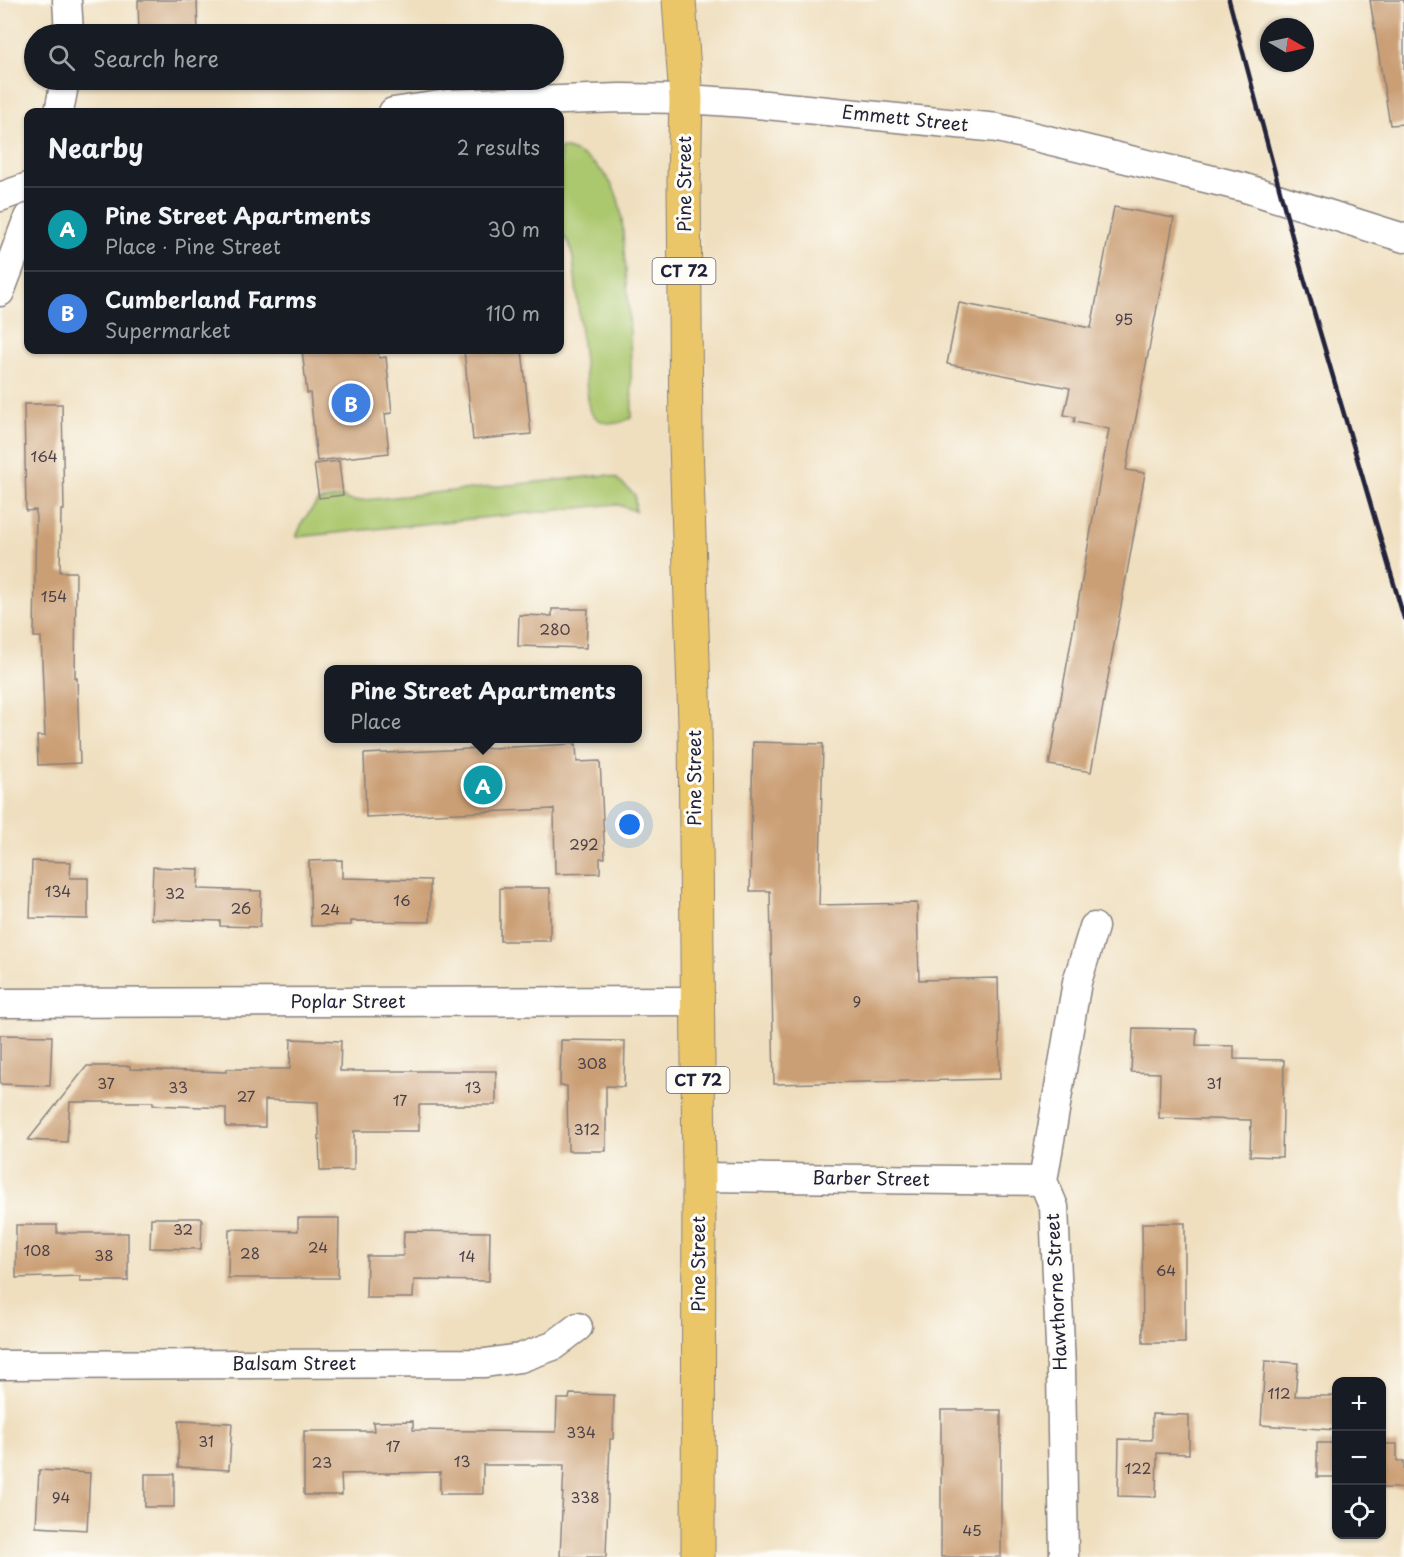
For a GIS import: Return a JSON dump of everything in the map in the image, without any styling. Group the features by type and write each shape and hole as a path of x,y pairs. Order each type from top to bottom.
{"highway":[{"name":"Pine Street","path":"679,0 686,99 684,179 686,443 695,724 699,1177 698,1557"}],"street":[{"path":"67,0 68,24"},
{"path":"60,108 63,90"},
{"name":"Emmett Street","path":"420,108 447,104 620,98 686,99 998,128 1242,187 1404,238"},
{"path":"0,197 24,188"},
{"path":"0,292 24,229"},
{"path":"1043,1181 1077,982 1094,927"},
{"name":"Poplar Street","path":"0,1003 697,1001"},
{"name":"Barber Street","path":"699,1177 1043,1181"},
{"name":"Hawthorne Street","path":"1043,1181 1054,1207 1061,1368 1064,1557"},
{"name":"Balsam Street","path":"0,1365 485,1363 520,1358 553,1346 578,1327"}],"green space":[{"path":"564,149 587,158 602,171 613,187 620,209 629,313 632,417 620,422 603,422 597,419 589,409 573,258 569,243 564,236"},
{"path":"606,475 616,478 635,495 635,511 616,504 296,537 303,521 318,501 343,497 356,501"}],"building":[{"path":"138,0 197,0 198,24 139,24"},
{"path":"1370,0 1404,0 1404,124 1390,125"},
{"path":"1114,207 1174,218 1126,470 1145,473 1091,772 1049,765 1109,429 1074,422 1075,417 1064,415 1070,388 947,364 959,303 1091,328"},
{"path":"302,354 378,354 379,358 386,357 392,413 385,414 389,453 317,461 310,393 307,393"},
{"path":"464,354 522,354 531,434 473,440"},
{"path":"24,404 62,404 64,510 61,510 60,572 76,572 75,678 77,678 80,763 38,765 37,736 45,736 41,637 34,637 36,510 26,511"},
{"path":"339,461 343,495 319,498 314,464"},
{"path":"552,609 588,609 586,648 518,646 519,615 552,616"},
{"path":"753,742 823,744 819,905 917,903 919,980 998,978 1000,1079 774,1084 770,891 750,891"},
{"path":"576,744 577,762 600,761 605,858 600,858 600,873 555,874 554,809 366,817 364,754"},
{"path":"342,860 342,878 430,880 430,922 351,921 351,925 311,926 309,861"},
{"path":"32,861 71,862 70,878 88,878 88,919 30,918"},
{"path":"153,867 199,869 198,889 261,891 260,927 220,926 220,921 151,919"},
{"path":"500,888 550,888 550,941 500,941"},
{"path":"1133,1028 1197,1029 1196,1045 1234,1046 1234,1059 1284,1060 1282,1157 1250,1156 1251,1120 1159,1118 1160,1073 1131,1072"},
{"path":"0,1035 52,1036 50,1086 0,1084"},
{"path":"291,1039 341,1041 340,1071 496,1071 496,1105 419,1105 419,1131 354,1131 354,1170 320,1171 318,1102 265,1100 265,1127 226,1127 226,1108 153,1105 153,1102 70,1102 67,1142 28,1140 87,1066 130,1066 130,1069 226,1072 226,1069 290,1069"},
{"path":"561,1040 625,1041 624,1087 606,1086 606,1151 568,1151 567,1086 560,1086"},
{"path":"151,1218 202,1218 201,1249 150,1248"},
{"path":"298,1218 339,1218 338,1278 228,1278 229,1229 298,1231"},
{"path":"1142,1223 1185,1223 1185,1343 1143,1343"},
{"path":"16,1225 57,1225 57,1233 128,1233 128,1281 80,1281 80,1276 16,1278"},
{"path":"404,1231 490,1232 489,1281 414,1280 413,1298 366,1298 367,1256 403,1256"},
{"path":"1265,1361 1298,1363 1295,1396 1332,1396 1332,1430 1261,1425"},
{"path":"570,1394 614,1395 613,1439 610,1439 606,1557 560,1557 564,1465 483,1465 483,1494 440,1494 440,1472 341,1474 342,1495 304,1495 304,1431 374,1431 373,1422 413,1421 413,1430 556,1432 557,1399 569,1399"},
{"path":"941,1410 1001,1410 1001,1557 941,1557"},
{"path":"1152,1414 1189,1415 1189,1454 1157,1453 1156,1497 1118,1496 1119,1439 1152,1440"},
{"path":"179,1421 232,1423 229,1470 178,1467"},
{"path":"1317,1443 1332,1443 1332,1477 1317,1477"},
{"path":"1386,1444 1397,1444 1397,1461 1404,1461 1404,1488 1386,1488"},
{"path":"39,1470 90,1473 87,1530 36,1527"},
{"path":"145,1474 174,1474 174,1507 145,1507"}],"railway":[{"path":"1229,0 1296,251 1404,618"}],"place":[{"name":"Cumberland Farms","path":"351,403"},
{"name":"Pine Street Apartments","path":"483,785"}]}
